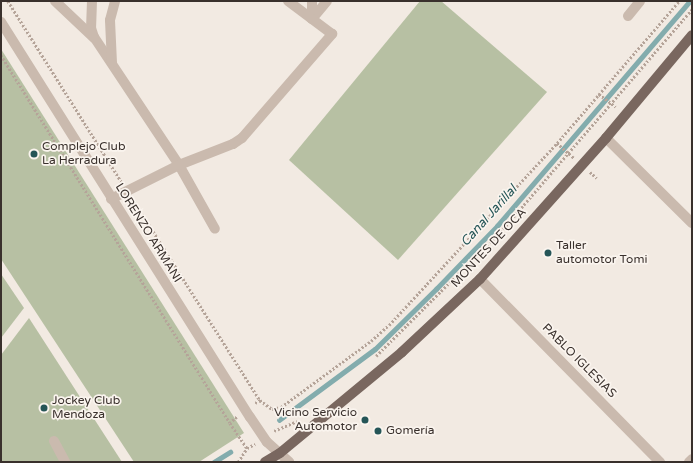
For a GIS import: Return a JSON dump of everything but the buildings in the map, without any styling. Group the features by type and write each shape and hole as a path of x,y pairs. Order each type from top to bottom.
{"main road":[{"name":"MONTES DE OCA","path":"265,462 278,457 402,352 480,279 606,138 692,36"}],"street":[{"path":"55,1 95,40 113,65 179,164 215,229"},
{"path":"92,1 91,28 95,40"},
{"path":"113,65 110,20 115,1"},
{"path":"111,199 179,164 233,144 242,138 332,34 288,1"},
{"path":"312,1 312,19"},
{"path":"312,19 327,1"},
{"path":"628,16 640,1"},
{"name":"LORENZO ARMANI","path":"1,22 111,199 264,438 278,457 290,462"},
{"path":"606,138 692,224"},
{"name":"PABLO IGLESIAS","path":"480,279 660,462"},
{"path":"54,440 65,462"},
{"path":"689,462 692,459"}],"path":[{"path":"230,423 260,400 272,409 281,407 371,341 557,143 680,1"},
{"path":"374,358 503,229 692,9"},
{"path":"1,55 247,448"},
{"path":"600,95 609,102"},
{"path":"557,143 566,151"},
{"path":"238,462 247,448 302,418"}],"green space":[{"path":"420,1 441,1 547,92 398,260 289,160"},
{"name":"Complejo Club La Herradura","path":"1,49 244,433 199,462 134,462 1,259"},
{"path":"1,274 24,308 1,338"},
{"name":"Jockey Club Mendoza","path":"29,318 122,462 1,462 1,355"}],"waterway":[{"name":"Canal Jarillal","path":"279,420 375,349 436,289 497,226 690,1"},
{"name":"Canal Jarillal","path":"214,462 230,452"}],"place":[{"name":"Complejo Club La Herradura","path":"34,154"},
{"name":"Taller automotor Tomi","path":"548,253"},
{"name":"Jockey Club Mendoza","path":"44,408"},
{"name":"Vicino Servicio Automotor","path":"365,420"},
{"name":"Gomería","path":"378,431"}]}
